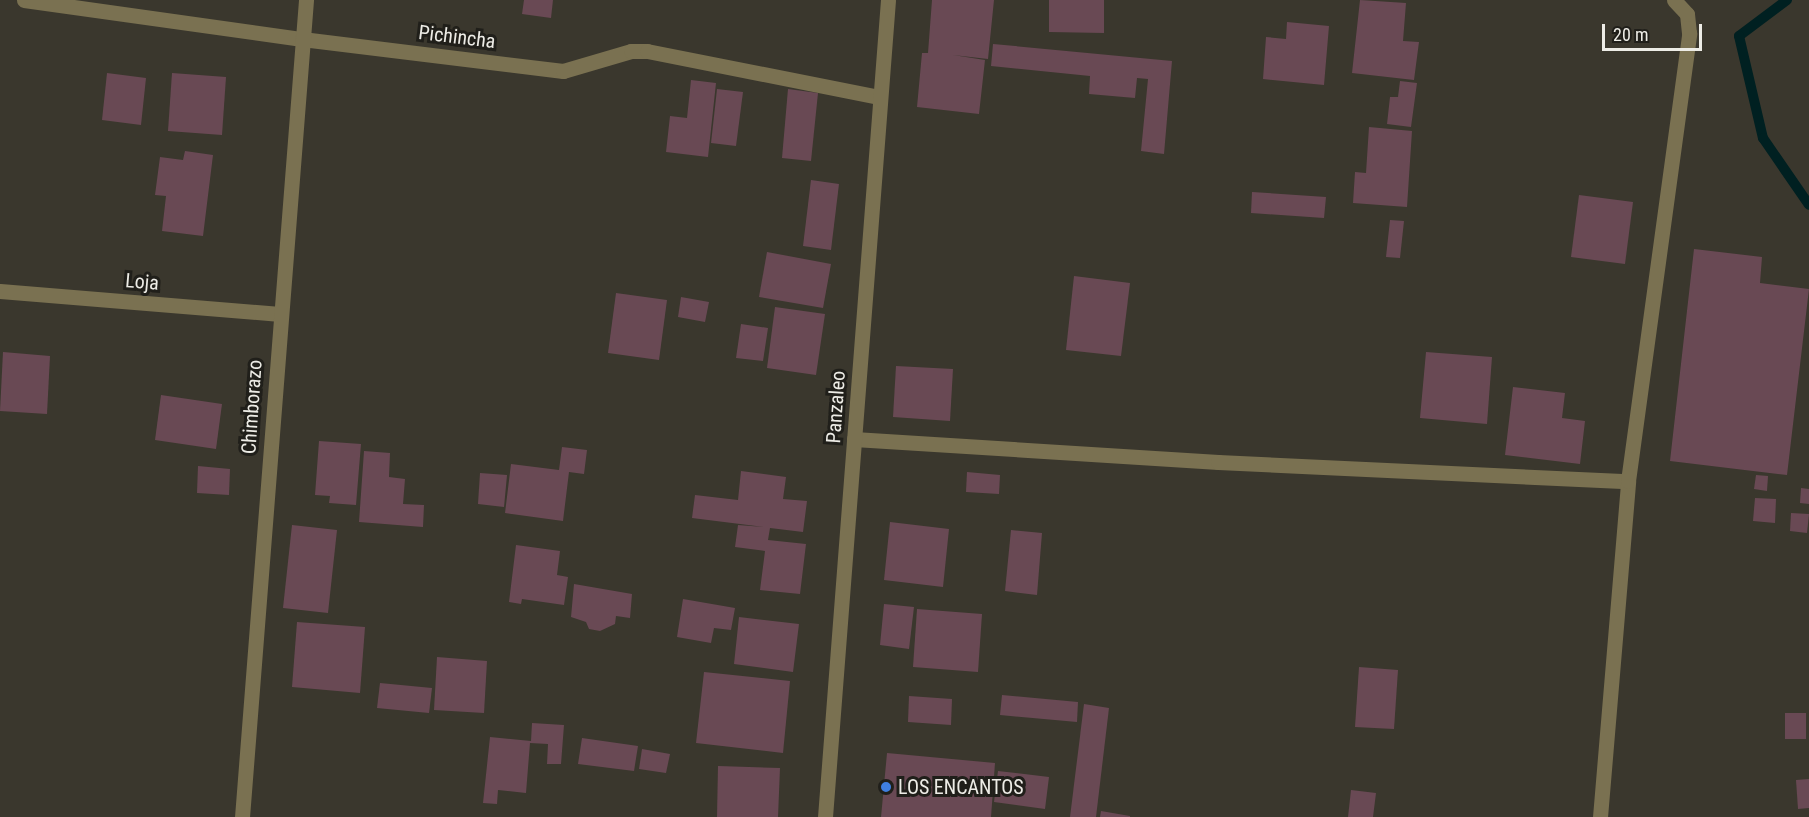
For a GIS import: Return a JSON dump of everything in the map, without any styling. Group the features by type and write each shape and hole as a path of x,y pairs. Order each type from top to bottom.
{"street":[{"name":"Pichincha","path":"24,0 302,39 563,71 631,51 647,51 880,97"},
{"name":"Chimborazo","path":"242,817 306,0"},
{"name":"Panzaleo","path":"825,817 888,0"},
{"path":"1600,817 1628,481 1689,33 1687,14 1674,0"},
{"name":"Loja","path":"0,291 280,314"},
{"path":"854,439 1218,462 1628,481"}],"building":[{"path":"524,0 553,0 551,18 522,14"},
{"path":"932,0 994,0 988,59 953,55 985,60 979,114 917,107 922,53 928,53"},
{"path":"1049,0 1104,0 1104,33 1049,32"},
{"path":"1360,0 1406,3 1403,41 1419,42 1414,80 1352,73"},
{"path":"1287,22 1329,26 1324,85 1263,79 1266,37 1286,39"},
{"path":"993,44 1172,61 1164,154 1141,151 1148,79 1137,78 1135,98 1089,94 1090,76 991,66"},
{"path":"107,73 146,78 141,125 102,120"},
{"path":"172,73 226,77 222,135 168,131"},
{"path":"691,80 716,83 708,157 666,152 670,116 687,118"},
{"path":"1400,81 1417,83 1411,127 1387,124 1390,97 1398,97"},
{"path":"717,89 743,92 736,146 711,143"},
{"path":"788,89 818,93 811,161 782,158"},
{"path":"1369,127 1412,131 1407,207 1353,203 1355,172 1366,173"},
{"path":"185,151 213,155 203,236 162,231 166,196 155,195 160,157 183,160"},
{"path":"811,180 839,184 831,250 803,246"},
{"path":"1252,192 1326,197 1324,218 1251,213"},
{"path":"1579,195 1633,202 1625,264 1571,257"},
{"path":"1390,220 1404,221 1400,258 1386,257"},
{"path":"1694,249 1762,257 1760,283 1809,289 1787,475 1670,461"},
{"path":"767,252 831,264 823,308 759,297"},
{"path":"1074,276 1130,283 1121,356 1066,350"},
{"path":"616,293 667,300 659,360 608,353"},
{"path":"681,297 709,302 705,322 678,317"},
{"path":"775,307 825,314 816,375 767,368"},
{"path":"741,324 768,328 763,361 736,358"},
{"path":"3,352 50,356 47,414 0,411"},
{"path":"1426,352 1492,357 1487,424 1420,418"},
{"path":"896,366 953,369 950,421 893,417"},
{"path":"1513,387 1565,393 1562,418 1585,421 1580,464 1505,455"},
{"path":"161,395 222,404 216,449 155,440"},
{"path":"319,441 361,444 356,505 329,503 330,496 315,495"},
{"path":"562,447 587,450 584,474 569,472 563,521 505,513 511,464 559,470"},
{"path":"364,451 390,453 389,477 405,479 403,504 424,505 423,527 359,522"},
{"path":"198,466 230,469 229,495 197,493"},
{"path":"741,471 786,477 783,499 807,501 803,532 770,528 768,540 806,544 800,594 760,590 765,551 735,547 738,525 765,527 692,518 695,495 738,500"},
{"path":"967,472 1000,475 999,494 966,492"},
{"path":"480,473 507,475 504,507 478,504"},
{"path":"1756,475 1768,476 1767,491 1754,489"},
{"path":"1801,488 1809,489 1809,504 1800,503"},
{"path":"1755,498 1776,499 1775,523 1753,521"},
{"path":"1791,513 1809,514 1807,533 1790,531"},
{"path":"890,522 949,529 943,587 884,580"},
{"path":"292,525 337,530 328,613 283,608"},
{"path":"1011,530 1042,533 1037,595 1005,591"},
{"path":"516,545 560,551 557,575 568,577 564,605 522,599 521,604 509,602"},
{"path":"574,584 632,594 630,618 616,616 615,624 600,631 589,629 586,622 571,617"},
{"path":"683,599 735,608 731,630 714,628 711,643 677,637"},
{"path":"884,604 914,607 909,649 880,645"},
{"path":"917,609 982,614 978,672 913,667"},
{"path":"739,617 799,624 793,672 734,664"},
{"path":"297,622 365,627 360,693 292,687"},
{"path":"437,657 487,661 484,713 434,710"},
{"path":"1359,667 1398,670 1394,729 1355,727"},
{"path":"704,672 790,681 783,753 696,743"},
{"path":"380,683 432,688 429,713 377,708"},
{"path":"1002,695 1078,702 1077,722 1000,715"},
{"path":"909,696 952,699 951,725 908,722"},
{"path":"1084,704 1109,708 1096,817 1070,817"},
{"path":"1785,713 1806,713 1806,739 1785,739"},
{"path":"532,723 564,725 561,764 547,764 548,744 530,743 526,793 498,790 497,804 483,803 490,737 531,741"},
{"path":"582,738 638,746 634,771 578,764"},
{"path":"642,749 670,754 666,773 639,769"},
{"path":"887,753 995,763 991,817 881,817"},
{"path":"718,766 780,768 778,817 717,817"},
{"path":"998,771 1049,777 1045,809 994,802"},
{"path":"1809,779 1809,808 1798,809 1796,780"},
{"path":"1351,790 1376,793 1373,817 1348,817"},
{"path":"1101,811 1130,816 1130,817 1100,817"}],"waterway":[{"path":"1787,0 1739,36 1763,138 1809,205"}],"place":[{"name":"LOS ENCANTOS","path":"886,787"}]}
